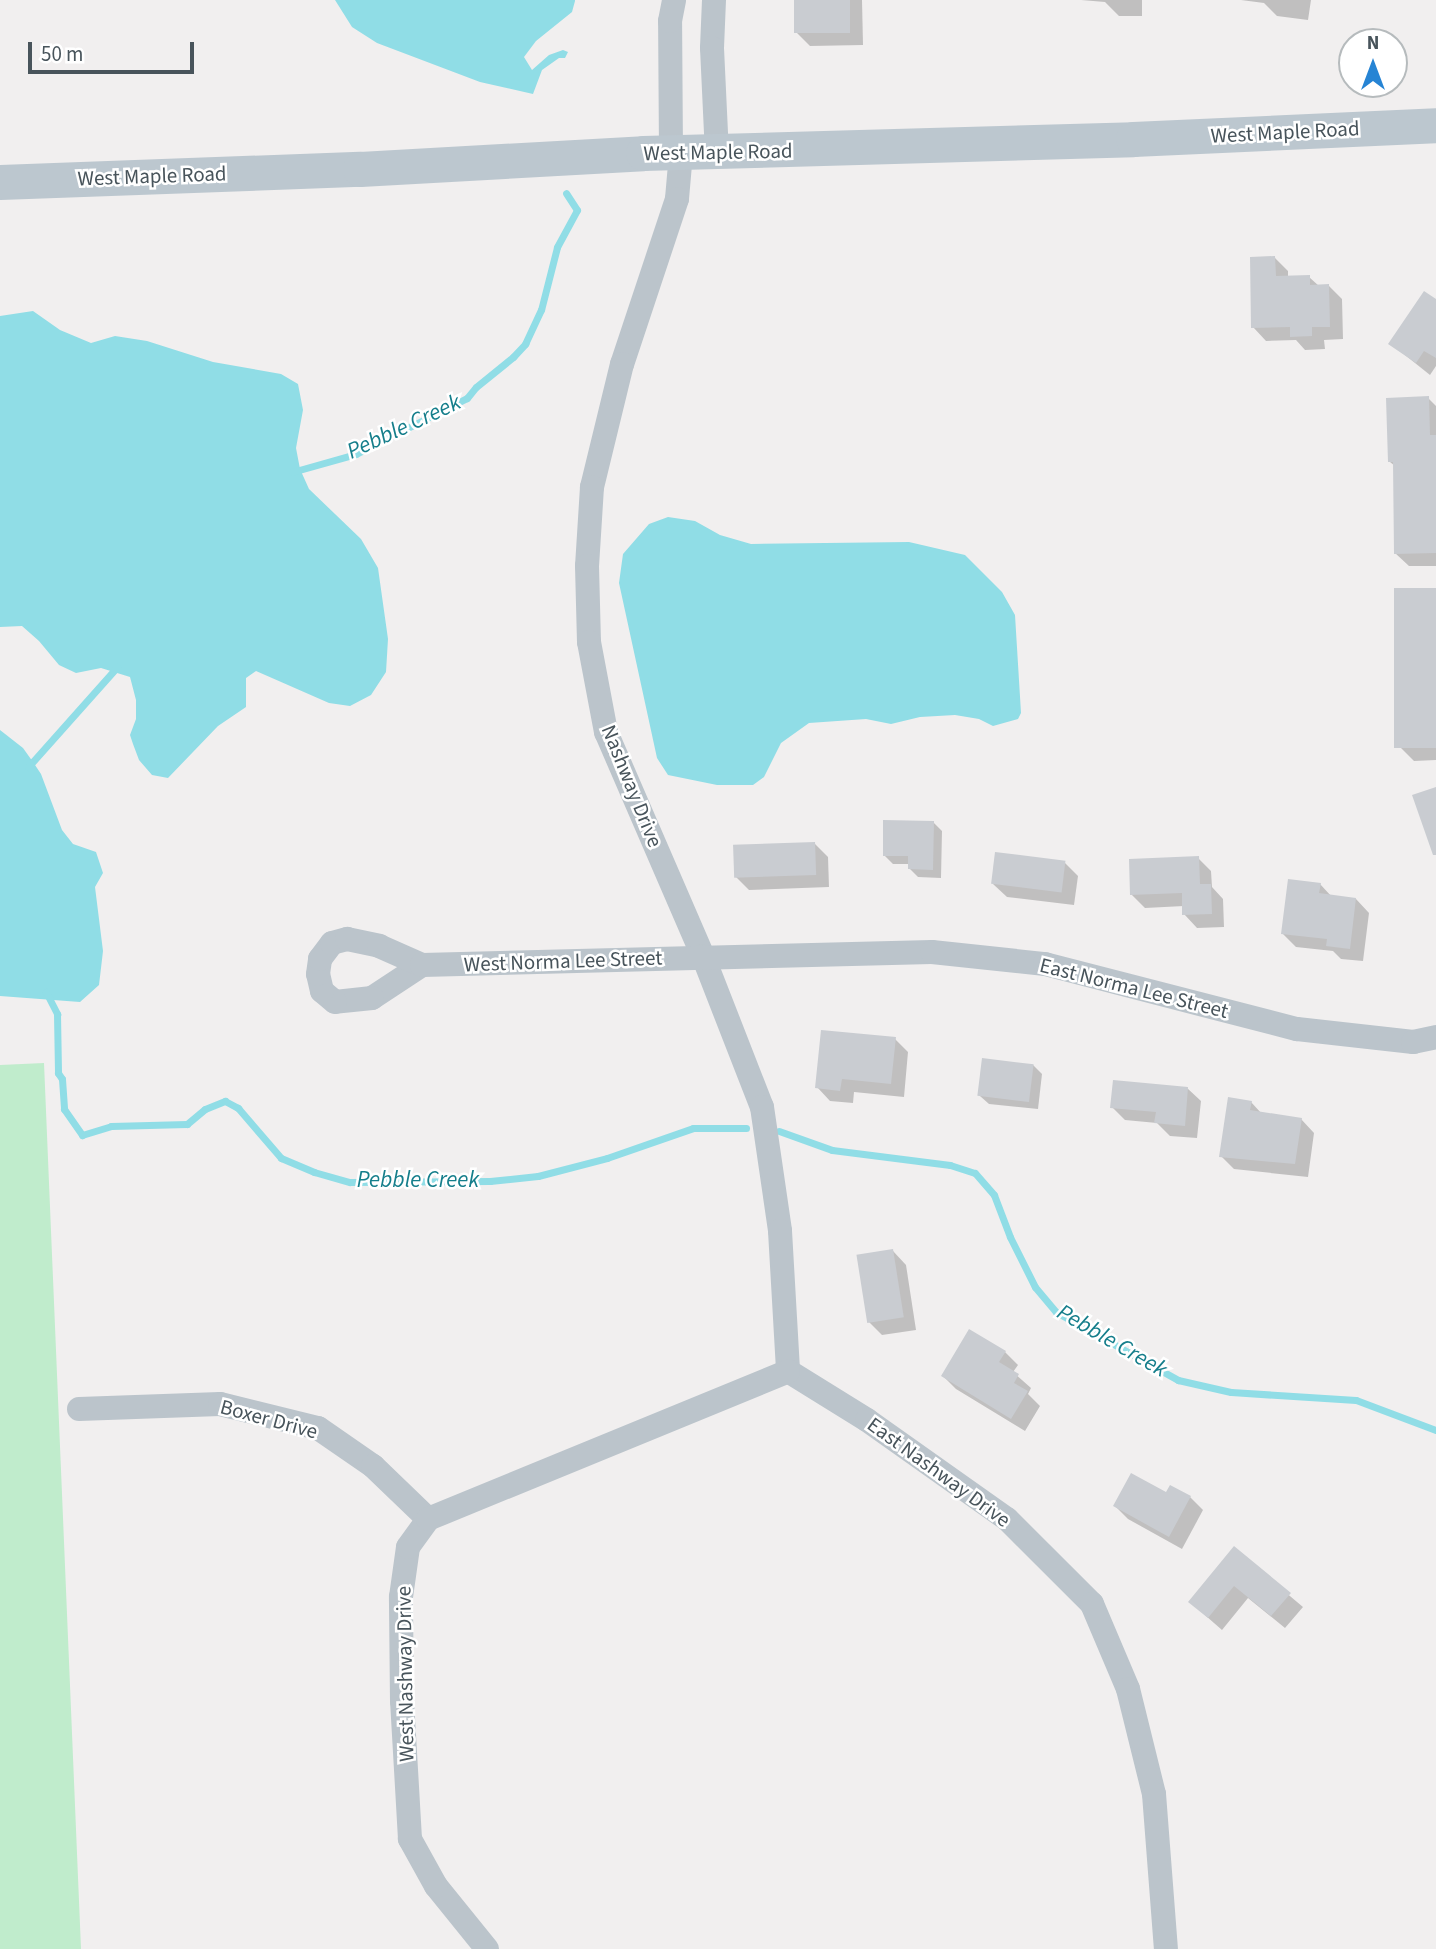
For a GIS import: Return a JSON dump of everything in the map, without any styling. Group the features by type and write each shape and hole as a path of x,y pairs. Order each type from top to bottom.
{"main road":[{"name":"West Maple Road","path":"0,182 676,153 1436,125"}],"street":[{"name":"Nashway Drive","path":"674,0 670,21 677,199 622,364 592,487 587,566 589,642 606,732 703,956 762,1107 780,1231 788,1371"},
{"path":"714,0 712,48 717,153"},
{"name":"East Norma Lee Street","path":"703,956 932,952 1045,964 1297,1029 1413,1042 1436,1037"},
{"name":"West Norma Lee Street","path":"422,965 703,956"},
{"path":"428,1519 788,1371"},
{"name":"East Nashway Drive","path":"788,1371 867,1420 1007,1519 1092,1604 1128,1689 1154,1794 1166,1949"},
{"name":"Boxer Drive","path":"79,1409 220,1404 318,1428 373,1466 428,1519"},
{"name":"West Nashway Drive","path":"428,1519 408,1547 401,1597 402,1701 411,1839 436,1886 486,1949"}],"green space":[{"path":"44,1063 81,1949 0,1949 0,1065"}],"water":[{"path":"335,0 575,1 572,12 536,41 524,57 532,70 549,55 563,50 568,52 565,58 559,58 542,70 533,94 480,82 377,43 352,27"},
{"path":"33,311 60,330 91,343 115,336 147,341 213,362 281,374 298,384 303,410 296,448 300,469 309,489 361,539 378,568 388,639 386,672 371,695 350,706 329,703 256,671 246,678 246,707 218,726 168,778 152,775 139,760 130,735 136,719 136,700 130,677 101,668 76,673 59,665 22,626 0,627 0,316"},
{"path":"668,517 695,521 720,535 751,544 909,542 965,555 1002,592 1015,615 1021,713 1018,719 993,726 979,719 955,715 920,717 891,724 866,719 809,723 781,743 764,777 753,785 717,785 668,775 657,758 619,583 623,554 649,524"},
{"path":"0,730 23,748 41,774 62,830 73,844 96,852 103,873 95,887 103,951 99,985 80,1002 0,996"}],"building":[{"path":"794,0 850,0 850,33 794,33"},
{"path":"1275,256 1276,276 1310,275 1310,285 1329,284 1330,327 1312,327 1312,336 1290,337 1290,327 1251,328 1250,257"},
{"path":"1424,291 1436,299 1436,358 1424,351 1416,363 1388,344"},
{"path":"1429,396 1430,435 1436,435 1436,553 1394,554 1393,462 1388,462 1386,398"},
{"path":"1394,588 1436,588 1436,748 1394,748"},
{"path":"1436,787 1436,855 1433,855 1412,795"},
{"path":"883,820 934,821 933,870 908,869 908,856 883,856"},
{"path":"815,842 816,875 734,878 733,845"},
{"path":"995,852 1065,861 1062,892 991,884"},
{"path":"1199,856 1200,884 1211,884 1212,914 1182,915 1182,893 1130,895 1129,859"},
{"path":"1288,879 1321,883 1319,893 1356,898 1350,949 1326,946 1327,939 1281,934"},
{"path":"821,1030 896,1037 891,1084 842,1079 840,1091 815,1088"},
{"path":"982,1058 1034,1064 1029,1102 977,1096"},
{"path":"1113,1080 1188,1087 1185,1126 1154,1123 1156,1112 1110,1108"},
{"path":"1228,1097 1252,1101 1250,1110 1302,1118 1295,1164 1219,1157"},
{"path":"893,1249 904,1317 867,1323 856,1255"},
{"path":"969,1329 1006,1351 999,1362 1019,1374 1014,1383 1028,1391 1011,1419 941,1376"},
{"path":"1131,1473 1166,1492 1170,1485 1191,1496 1169,1537 1113,1506"},
{"path":"1234,1546 1291,1593 1271,1616 1234,1586 1208,1618 1188,1602"}],"waterway":[{"name":"Pebble Creek","path":"292,472 356,454 467,398 476,387 513,357 525,344 541,310 557,247 577,210 566,193"},
{"name":"Pebble Creek","path":"28,767 117,667"},
{"name":"Pebble Creek","path":"46,992 57,1014 58,1073 62,1079 64,1109 82,1135 111,1126 187,1124 205,1109 225,1101 238,1108 281,1158 314,1172 350,1182 490,1181 538,1176 607,1158 693,1128 746,1128"},
{"name":"Pebble Creek","path":"779,1131 832,1150 950,1165 975,1173 994,1195 1010,1237 1035,1287 1056,1312 1178,1380 1231,1392 1356,1400 1436,1430"}]}
